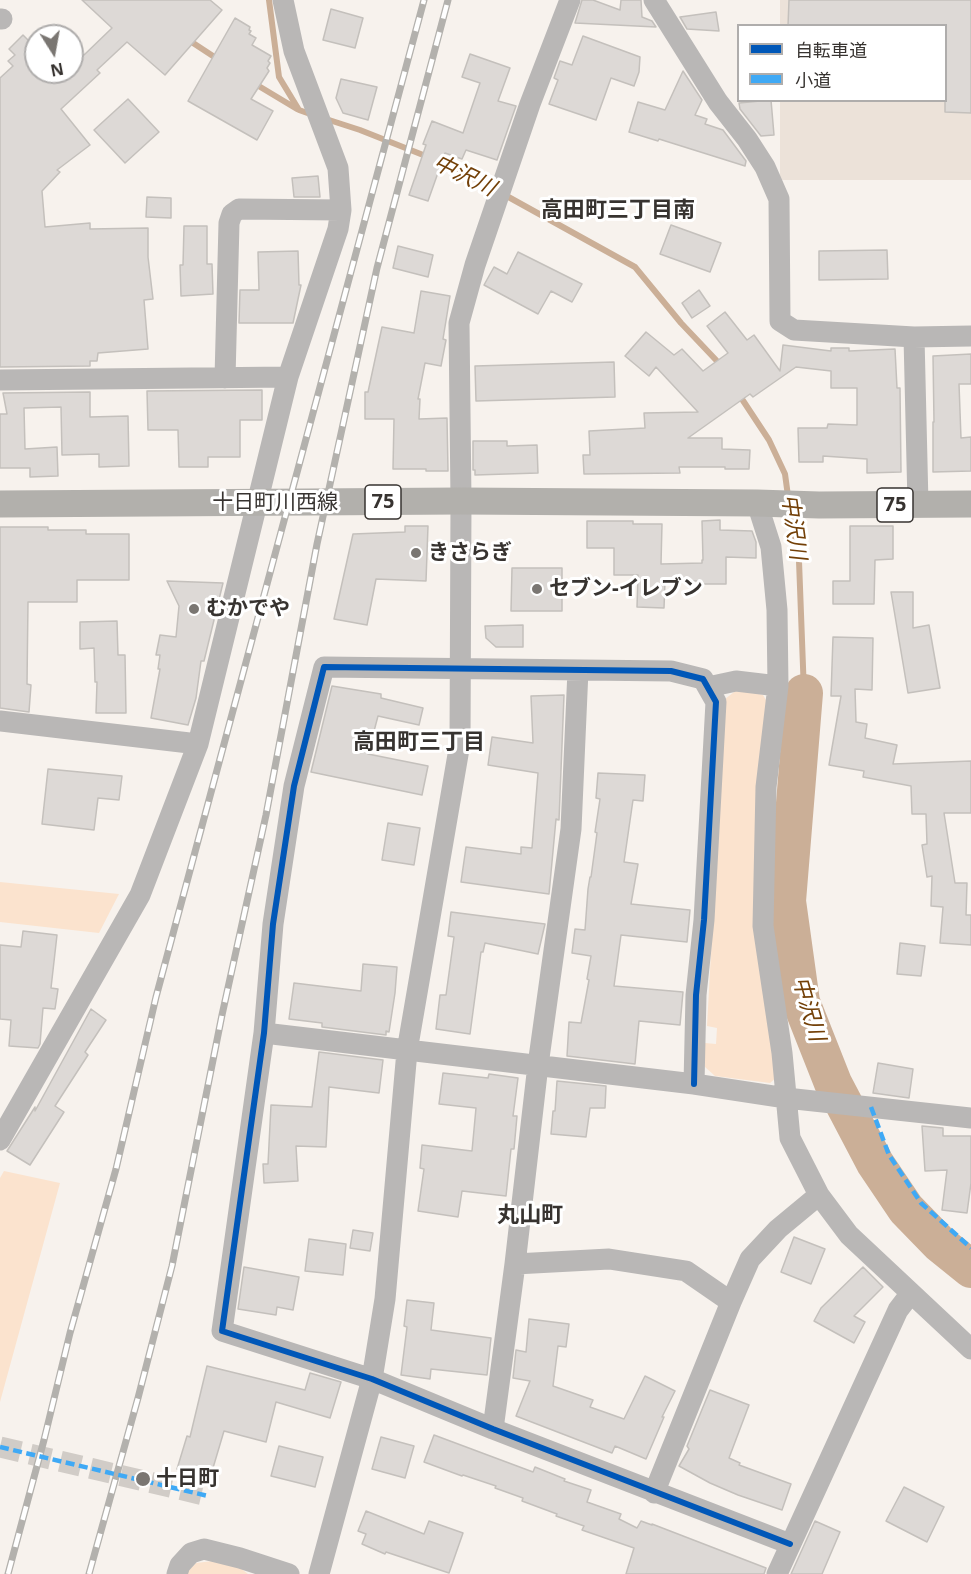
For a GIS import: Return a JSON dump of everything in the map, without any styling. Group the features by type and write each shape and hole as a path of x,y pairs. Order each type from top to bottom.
{"main road":[{"name":"十日町川西線","path":"0,504 460,501 762,503"},
{"name":"75","path":"762,503 971,504"}],"street":[{"path":"1,1136 140,895 198,744 288,377 338,229 341,210 338,168 294,51 283,0"},
{"path":"319,1574 372,1379 385,1299 407,1051 460,743 459,323 475,265 530,104 570,0"},
{"path":"654,0 718,102 747,138 765,167 779,199 780,321 794,330 914,337 971,336"},
{"path":"225,378 229,223 232,214 239,209 341,210"},
{"path":"914,337 918,504"},
{"path":"0,380 288,377"},
{"path":"762,503 771,547 777,609 778,686 766,787 763,926 782,1053 790,1138 819,1196 849,1235 971,1349"},
{"path":"694,1084 696,995 704,920 716,702 703,679 671,671 324,668 294,786 273,924 264,1034 222,1331 372,1379 654,1493 790,1544"},
{"path":"493,1429 538,1065 571,829 578,670"},
{"path":"708,687 736,681 778,686"},
{"path":"0,721 198,744"},
{"path":"264,1034 694,1084 786,1098 971,1118"},
{"path":"654,1493 750,1259 778,1229 819,1196"},
{"path":"515,1264 609,1259 686,1271 731,1302"},
{"path":"777,1574 898,1310 911,1293"},
{"path":"177,1574 180,1565 191,1553 204,1549 289,1574"}],"shaded area":[{"path":"780,0 971,0 971,180 780,180 780,102 947,102 947,24 780,24"},
{"path":"738,689 763,695 769,705 758,790 777,1077 770,1083 715,1076 705,1067 705,1043 716,1044 717,1028 707,1026 725,699"},
{"path":"0,882 119,894 99,933 0,922"},
{"path":"4,1171 60,1183 0,1402 0,1178"},
{"path":"213,1561 239,1567 248,1574 185,1574 196,1563"}],"building":[{"path":"82,0 210,0 222,10 165,75 127,42 97,70 100,73 61,109 90,145 57,170 60,172 42,191 45,227 90,223 90,229 148,228 148,257 153,299 144,300 148,349 98,353 97,361 90,361 90,366 0,367 0,78 13,66 8,61 15,55 9,49 24,36 24,84 84,84 84,55 112,28"},
{"path":"582,0 593,0 620,10 621,0 641,0 642,17 652,21 656,27 575,23"},
{"path":"789,0 971,0 971,113 945,112 947,24 788,24"},
{"path":"331,9 363,18 355,48 323,40"},
{"path":"716,12 719,31 687,29 680,17"},
{"path":"235,18 250,27 249,34 256,38 252,45 271,56 267,68 269,71 251,99 273,111 257,140 188,101"},
{"path":"583,36 640,57 639,72 634,86 611,78 596,120 549,104 558,80 554,78 560,61 572,65"},
{"path":"470,54 510,68 498,101 516,106 497,160 466,150 462,159 445,153 428,201 409,195 432,121 463,133 480,83 462,77"},
{"path":"683,71 702,100 695,115 707,119 705,124 723,130 746,161 745,166 629,132 638,102 665,110"},
{"path":"341,79 377,87 368,120 343,113 336,98"},
{"path":"128,99 159,132 125,163 94,130"},
{"path":"771,102 774,135 761,136 740,109 739,103"},
{"path":"318,176 320,197 294,197 292,178"},
{"path":"147,197 171,198 171,218 146,217"},
{"path":"671,225 721,243 710,272 660,254"},
{"path":"184,226 207,226 207,264 212,264 213,294 181,296 180,265 183,265"},
{"path":"398,246 433,255 428,277 393,268"},
{"path":"887,250 888,279 819,280 819,251"},
{"path":"298,251 299,285 301,285 293,323 239,323 240,290 259,290 258,252"},
{"path":"518,252 582,284 572,302 551,291 538,314 484,285 494,267 507,274"},
{"path":"699,290 710,306 692,318 682,303"},
{"path":"421,291 450,296 441,366 425,363 418,399 420,399 419,419 447,418 448,471 393,469 394,419 365,419 365,392 368,392 382,327 414,333"},
{"path":"725,312 747,340 754,335 780,371 783,345 831,351 831,348 849,348 849,351 895,349 897,388 900,388 901,472 867,473 867,459 823,456 823,462 799,462 798,428 827,428 828,424 857,425 857,388 831,388 831,371 796,367 753,397 750,394 688,438 722,438 722,449 750,450 749,469 679,467 680,473 584,474 583,455 590,455 589,431 645,428 644,413 698,412 656,367 649,376 625,356 646,332 674,355 682,349 703,371 728,353 707,326"},
{"path":"971,354 971,384 959,384 961,438 971,437 971,471 933,472 933,356"},
{"path":"614,362 615,397 476,401 475,366"},
{"path":"262,390 262,420 240,420 240,457 208,457 208,467 179,467 178,430 148,430 147,391"},
{"path":"90,392 90,417 128,416 129,466 99,467 99,454 62,455 61,407 24,408 25,449 57,447 58,476 30,477 30,468 0,468 0,414 7,414 3,393"},
{"path":"473,441 507,441 507,446 537,445 538,473 475,475"},
{"path":"720,520 720,530 752,531 756,542 756,558 726,557 726,584 665,581 664,608 637,607 638,575 614,575 614,548 587,548 587,521 633,521 633,524 662,524 661,564 702,563 702,521"},
{"path":"405,526 428,526 426,581 376,579 367,625 334,619 353,534 405,532"},
{"path":"850,526 893,526 893,559 875,560 874,604 833,604 833,581 850,581"},
{"path":"0,527 48,527 48,530 86,530 86,534 129,534 129,580 77,580 77,602 28,602 27,684 31,685 29,712 0,708"},
{"name":"セブン-イレブン","path":"512,568 562,568 562,611 511,611"},
{"path":"167,581 223,583 204,661 201,661 196,698 188,725 151,718 160,669 158,669 160,655 156,655 160,635 176,637 179,606"},
{"path":"891,592 913,592 913,628 929,625 940,688 908,693"},
{"path":"117,621 118,655 125,655 126,713 96,713 97,682 95,682 94,648 80,649 80,622"},
{"path":"523,625 523,647 496,647 486,638 485,626"},
{"path":"833,637 873,638 872,690 855,689 856,722 867,724 865,738 897,745 893,764 971,761 971,813 944,813 955,883 967,883 966,915 971,915 971,945 940,943 943,907 931,906 932,876 927,877 922,845 927,844 926,814 912,814 911,786 863,777 864,771 829,765 841,696 831,696"},
{"path":"332,686 381,694 381,698 423,708 419,725 378,716 368,754 428,766 422,795 311,772"},
{"path":"564,695 559,820 556,819 549,894 461,882 466,847 521,854 521,847 532,848 538,773 488,765 492,737 533,743 531,696"},
{"path":"48,769 122,776 119,800 98,798 94,830 42,824"},
{"path":"598,773 645,775 643,801 633,800 624,862 638,864 631,904 690,910 687,942 621,935 614,986 683,992 680,1025 639,1021 635,1064 567,1056 569,1022 581,1023 589,980 587,979 591,956 572,953 575,929 585,930 600,799 596,798"},
{"path":"388,823 420,828 414,865 382,860"},
{"path":"451,912 545,924 538,954 485,943 483,952 481,952 470,1034 436,1029 440,995 446,995 454,937 448,936"},
{"path":"23,931 57,935 51,988 58,989 55,1009 43,1008 38,1048 9,1046 11,1020 0,1019 0,945 21,947"},
{"path":"900,943 925,946 921,976 897,974"},
{"path":"363,964 397,967 389,1032 386,1031 386,1035 322,1027 322,1023 289,1019 294,983 361,991"},
{"path":"91,1009 106,1020 85,1052 88,1055 55,1106 64,1112 30,1165 7,1151 35,1107 35,1111"},
{"path":"319,1052 383,1060 379,1093 329,1087 326,1147 296,1146 298,1181 264,1183 263,1164 268,1164 271,1105 312,1107"},
{"path":"878,1063 913,1069 909,1098 873,1093"},
{"path":"443,1073 488,1078 489,1074 518,1078 513,1116 517,1116 514,1149 511,1149 506,1196 462,1191 458,1217 418,1211 424,1169 420,1168 422,1145 472,1151 476,1108 439,1104"},
{"path":"557,1081 606,1086 605,1108 590,1108 586,1137 551,1134"},
{"path":"922,1126 943,1128 943,1136 971,1136 971,1183 967,1213 942,1210 947,1170 925,1171"},
{"path":"353,1230 373,1233 370,1251 350,1248"},
{"path":"794,1237 825,1249 811,1284 781,1272"},
{"path":"309,1239 346,1244 343,1275 305,1271"},
{"path":"244,1267 299,1277 293,1310 277,1307 276,1315 238,1309"},
{"path":"863,1267 883,1287 854,1316 865,1322 854,1343 814,1321 821,1308"},
{"path":"407,1300 434,1303 431,1330 491,1338 487,1375 431,1369 430,1379 401,1375 407,1327 404,1326"},
{"path":"529,1319 569,1324 566,1347 558,1346 553,1386 593,1400 590,1407 624,1419 645,1376 675,1391 646,1459 615,1446 612,1453 516,1416 530,1381 513,1378 516,1350 526,1352"},
{"path":"207,1366 305,1390 310,1373 341,1382 330,1418 276,1402 266,1442 224,1431 210,1478 177,1469 187,1436 190,1437"},
{"path":"710,1390 749,1405 729,1458 740,1463 739,1465 791,1484 782,1510 738,1495 679,1466 689,1449 687,1446"},
{"path":"434,1435 533,1472 535,1467 565,1479 564,1481 591,1490 587,1502 621,1514 619,1519 637,1528 641,1521 652,1524 766,1568 764,1574 626,1574 634,1548 582,1530 584,1526 522,1501 523,1498 495,1488 496,1486 424,1462"},
{"path":"381,1437 414,1446 405,1478 372,1469"},
{"path":"279,1446 323,1457 315,1487 271,1476"},
{"path":"904,1487 944,1507 927,1542 886,1521"},
{"path":"366,1511 424,1534 429,1521 463,1533 449,1573 386,1552 385,1554 362,1544 366,1534 358,1531"},
{"path":"815,1521 840,1532 822,1574 791,1574"}],"waterway":[{"name":"中沢川","path":"269,0 279,77 299,110 313,115"},
{"path":"187,39 219,60"},
{"path":"252,82 297,109"},
{"name":"中沢川","path":"326,119 456,168 635,267 721,367"},
{"name":"中沢川","path":"738,393 769,440 785,474 788,496"},
{"name":"中沢川","path":"791,512 799,561 804,693"},
{"name":"中沢川","path":"804,693 787,901 801,1002 833,1083 875,1163 906,1209 940,1244 971,1269"}],"tunnel":[{"path":"0,1447 208,1496"}],"railway":[{"path":"8,1574 70,1333 116,1169 156,997 424,0"},
{"path":"89,1574 172,1266 222,1015 266,815 317,544 377,268 448,0"}],"marked path":[{"path":"871,1107 889,1155 921,1203 971,1248"},
{"path":"0,1447 208,1496"}],"cycle path":[{"path":"694,1084 696,995 704,920 716,702 703,679 671,671 324,667 294,786 273,924 264,1033 222,1331 372,1379 493,1429 790,1544"}],"place":[{"name":"きさらぎ","path":"416,553"},
{"name":"セブン-イレブン","path":"537,589"},
{"name":"むかでや","path":"194,609"},
{"name":"十日町","path":"143,1479"}],"district":[{"name":"高田町三丁目南","path":"618,211"},
{"name":"高田町三丁目","path":"419,743"},
{"name":"丸山町","path":"530,1216"}]}
